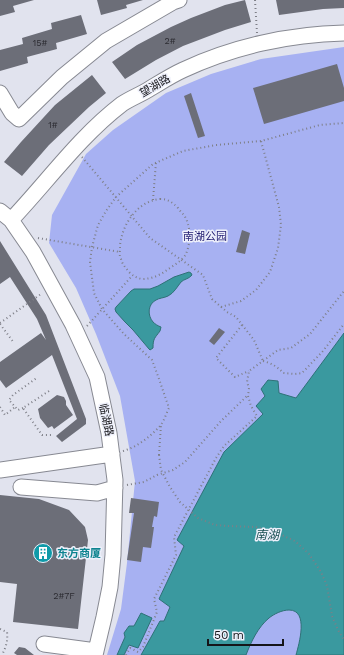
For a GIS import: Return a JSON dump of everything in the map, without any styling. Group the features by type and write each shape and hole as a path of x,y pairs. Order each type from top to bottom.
{"street":[{"path":"0,93 12,113 19,119 62,77 106,41 175,1"},
{"name":"望湖路","path":"6,216 98,125 123,104 182,70 215,57 259,44 322,33 344,33"},
{"name":"临湖路","path":"6,216 33,252 73,325 96,377 109,433 115,480 113,555 110,586 95,653"},
{"path":"0,470 112,454"},
{"path":"21,487 97,493 115,488"},
{"path":"44,644 95,653"}],"path":[{"path":"254,0 258,35"},
{"path":"344,123 320,126 261,141 216,145 183,151 156,162 141,173 116,198 106,211 98,225 92,247 90,262 94,293 102,309 124,334 152,360 160,379 169,408 161,425 159,455 161,470 180,502 198,518 215,525 256,527 277,533 295,541 309,554 321,572 327,586 332,616 344,640"},
{"path":"221,307 241,301 256,290 270,272 278,248 281,226 280,207 261,141"},
{"path":"72,150 81,155 150,238 203,275 212,299 236,317 254,340 263,361 279,368 283,373 302,373 323,351 344,324"},
{"path":"153,200 156,162"},
{"path":"166,199 174,204 184,216 189,229 189,240 186,254 181,260 158,276 148,279 132,276 120,259 120,243 124,230 132,216 142,206 153,200 166,199"},
{"path":"37,238 120,252"},
{"path":"87,326 132,276"},
{"path":"242,325 216,358 235,377 249,371 278,350 291,348 310,334 344,291"},
{"path":"14,343 0,324 43,292"},
{"path":"126,655 130,648 138,652 143,647 158,612 154,599 176,555 174,537 216,458 224,446 257,416 250,406 248,396 249,388 247,382 249,371"},
{"path":"38,377 13,395 9,400 18,410 49,391"},
{"path":"115,488 144,482 157,475 173,470 185,462 221,421 248,396"},
{"path":"0,407 5,415 15,407"},
{"path":"23,408 42,435 54,435"},
{"path":"112,454 134,448 161,425"},
{"path":"0,629 7,632 8,638 6,648 2,655"}],"green space":[{"name":"南湖公园","path":"344,47 344,655 107,655 121,609 135,481 120,396 76,288 49,243 52,215 86,154 113,130 166,93 211,74 261,59"}],"water":[{"path":"189,272 192,275 181,282 172,293 166,297 157,299 151,304 149,313 151,319 161,327 154,340 153,348 150,350 116,312 116,307 134,289 150,289 174,277"},
{"name":"南湖","path":"344,333 344,655 296,655 301,621 299,615 295,611 289,610 269,618 261,626 246,655 141,655 160,621 164,621 170,607 159,599 184,546 177,540 224,452 263,414 256,406 265,396 261,389 268,380 278,381 279,393 296,398"},
{"path":"141,613 152,618 138,648 129,645 124,655 117,655 125,637 124,633 129,626 134,626"}],"building":[{"path":"0,0 34,0 13,6 15,12 0,16"},
{"path":"97,0 143,0 126,5 127,8 101,15"},
{"path":"245,0 251,22 183,46 125,79 112,62 137,45 171,27 225,5"},
{"path":"276,0 344,0 344,8 323,9 279,15"},
{"path":"81,15 87,34 56,43 57,49 27,57 28,63 0,71 0,50 23,44 22,38 52,29 51,23"},
{"path":"337,64 344,88 344,101 264,124 253,88"},
{"path":"92,75 106,93 49,145 22,176 4,162 55,105"},
{"path":"191,93 205,136 198,138 184,96"},
{"path":"242,230 250,233 245,254 236,252"},
{"path":"0,241 46,315 86,419 86,424 62,442 56,436 77,419 52,355 6,388 0,380 0,362 41,333 46,340 37,319 10,277 0,284"},
{"path":"219,328 225,332 214,345 209,341"},
{"path":"57,395 64,397 66,405 73,415 54,429 52,426 48,428 40,418 38,409"},
{"name":"东方商厦","path":"0,495 39,499 69,510 85,527 88,540 78,629 13,622 17,584 0,582"},
{"path":"131,498 159,502 157,517 154,516 152,527 154,527 151,548 143,547 141,562 127,560 134,513 129,513"},
{"path":"19,647 25,648 34,655 17,655 14,653"}],"place":[{"name":"东方商厦","path":"43,553"}]}
